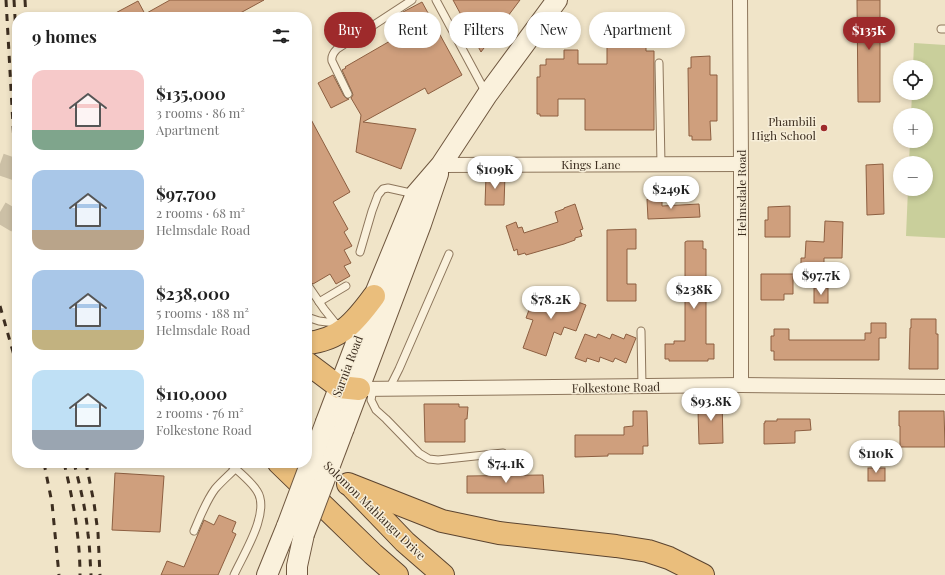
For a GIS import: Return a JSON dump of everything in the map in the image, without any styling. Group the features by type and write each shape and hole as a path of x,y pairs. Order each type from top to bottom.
{"highway":[{"path":"312,342 325,340 336,335 338,327 351,324 374,296"},
{"path":"312,366 357,388"},
{"name":"Solomon Mahlangu Drive","path":"312,449 406,542 443,575"},
{"path":"284,468 373,554 397,575"},
{"path":"348,484 430,517 456,525 499,533 648,551 669,558 703,575"},
{"path":"373,554 380,575"}],"main road":[{"name":"Sarnia Road","path":"357,388 374,296 416,194 441,165 487,95 557,0"},
{"name":"Sarnia Road","path":"267,575 295,530 335,425 357,388 421,224 441,165"},
{"name":"Sarnia Road","path":"295,530 297,575"}],"street":[{"name":"Helmsdale Road","path":"740,0 741,385"},
{"name":"Kings Lane","path":"441,165 741,164"},
{"name":"Folkestone Road","path":"357,388 389,389 741,385 945,387"}],"lane":[{"path":"348,94 332,61 333,53 412,0"},
{"path":"436,0 487,95"},
{"path":"659,63 661,136 660,164"},
{"path":"360,252 372,210 378,195 384,189 388,188 416,194"},
{"path":"389,389 400,369 448,254"},
{"path":"319,302 346,286"},
{"path":"312,292 338,327"},
{"path":"312,319 338,327"},
{"path":"641,331 642,386"},
{"path":"357,388 371,400 376,410 419,453 429,459 438,460 503,452"},
{"path":"194,531 213,491 235,469 260,496 261,514 234,575"}],"green space":[{"path":"914,43 945,45 945,238 906,236 908,196 933,196 933,156 909,156 910,148 933,148 933,108 911,108 912,100 933,100 933,60 913,60"}],"building":[{"path":"170,0 264,0 242,12 149,12"},
{"path":"453,0 520,0 511,12 459,12"},
{"path":"857,0 880,0 880,102 858,102"},
{"path":"138,1 144,12 117,12"},
{"path":"422,2 427,12 403,12"},
{"path":"441,37 462,75 428,94 425,88 363,122 416,129 401,169 356,152 361,115 351,98 353,95 342,70 346,68 345,67 384,44 384,48 441,48"},
{"path":"479,48 484,48 481,52"},
{"path":"607,48 646,48 646,51 654,51 654,130 585,130 585,99 558,99 558,116 540,116 540,114 537,114 537,77 540,77 540,65 546,65 546,59 564,59 564,50 578,50 578,64 607,64"},
{"path":"710,56 710,75 717,75 717,121 710,121 711,140 692,140 692,136 689,136 688,68 691,68 691,57"},
{"path":"333,75 344,96 349,99 331,108 318,83"},
{"path":"312,121 350,192 333,202 348,229 344,232 352,246 344,250 351,263 344,266 350,276 336,284 330,274 313,284"},
{"path":"883,164 884,214 867,215 866,165"},
{"path":"486,175 505,175 504,205 485,205"},
{"path":"662,198 662,206 699,204 700,217 648,219 647,199"},
{"path":"575,204 583,229 580,230 582,236 564,244 526,255 525,253 518,255 517,249 514,251 506,226 516,222 518,228 522,227 524,233 558,222 555,212"},
{"path":"790,206 790,237 765,237 765,220 768,220 768,207"},
{"path":"825,221 843,222 842,258 824,258 824,269 801,269 801,258 805,258 806,241 824,242"},
{"path":"636,229 636,249 627,249 627,284 636,284 636,301 607,301 607,230"},
{"path":"703,241 703,249 706,249 706,344 714,344 714,359 708,359 708,361 669,361 669,359 665,359 665,344 674,344 674,341 685,341 685,242"},
{"path":"761,274 793,274 793,294 784,294 784,300 761,300"},
{"path":"814,288 828,288 828,303 814,303"},
{"path":"539,290 545,292 546,290 586,305 576,331 564,327 561,335 554,332 546,356 523,348 533,320 526,318 533,299 535,300"},
{"path":"911,319 936,319 936,334 938,334 938,369 909,369"},
{"path":"871,323 886,323 886,338 879,338 879,360 774,360 774,351 771,351 771,336 774,336 774,329 789,329 789,340 865,340 865,333 871,333"},
{"path":"585,334 596,338 598,334 610,339 612,334 624,339 626,334 636,338 626,363 615,358 613,362 600,357 599,362 587,358 586,362 575,358"},
{"path":"706,397 722,397 723,443 699,444 698,411 706,411"},
{"path":"424,404 459,404 459,407 468,407 467,419 465,419 465,442 425,442"},
{"path":"633,411 647,411 648,446 643,446 643,454 608,454 608,456 575,457 575,435 624,435 624,427 633,426"},
{"path":"899,411 944,411 945,447 900,447"},
{"path":"777,419 810,419 811,430 795,431 795,443 764,444 765,421 777,421"},
{"path":"868,468 885,468 885,481 868,481"},
{"path":"115,473 164,476 160,532 112,530"},
{"path":"543,475 544,493 467,493 467,476"},
{"path":"219,515 236,522 232,532 236,534 218,575 161,575 167,561 184,567 204,520 214,525"}],"tunnel":[{"path":"0,164 12,168"},
{"path":"0,212 12,219"}],"railway":[{"path":"6,0 12,107"},
{"path":"14,0 15,12"},
{"path":"25,0 26,12"},
{"path":"0,306 12,348"},
{"path":"45,468 52,503 59,575"},
{"path":"65,468 79,547 80,575"},
{"path":"75,468 86,516 91,575"},
{"path":"87,468 98,533 100,575"}],"place":[{"name":"Phambili High School","path":"824,128"}]}
